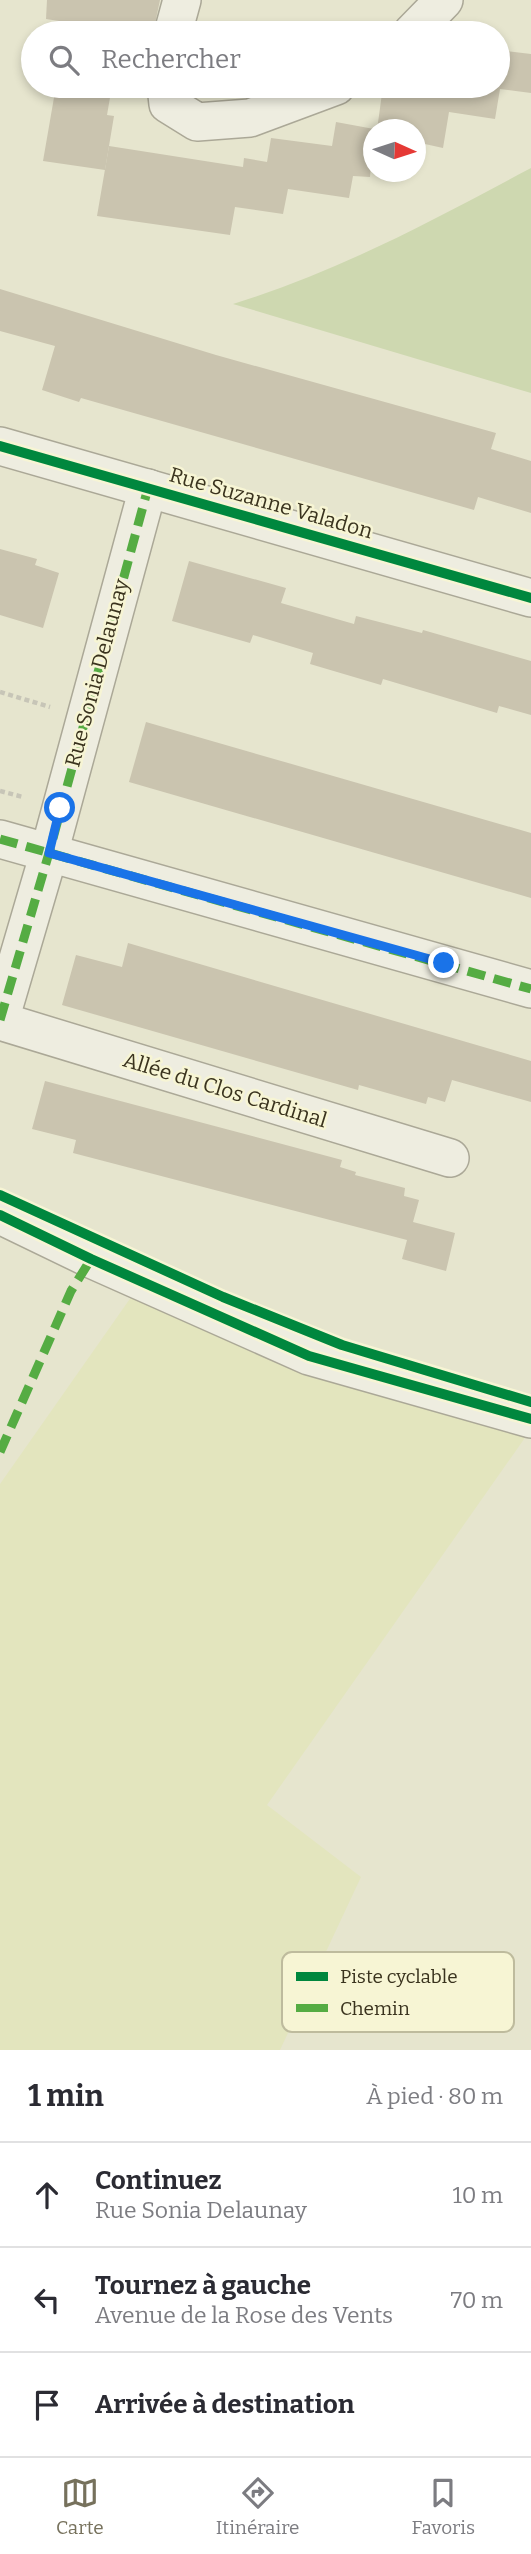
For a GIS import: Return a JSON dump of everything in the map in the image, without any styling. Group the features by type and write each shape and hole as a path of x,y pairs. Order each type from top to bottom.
{"street":[{"path":"176,21 182,0"},
{"path":"424,21 444,0"},
{"path":"167,98 167,104 197,122 250,118 304,98"},
{"name":"Rue Suzanne Valadon","path":"0,446 531,598"},
{"name":"Rue Sonia Delaunay","path":"0,1021 49,853 148,488"},
{"path":"0,839 531,989"},
{"name":"Allée du Clos Cardinal","path":"0,1021 450,1158"},
{"path":"0,1215 91,1259 309,1356 531,1419"}],"path":[{"path":"0,692 85,717"}],"green space":[{"path":"531,168 531,393 233,304 348,260"},
{"path":"134,1293 529,1432 267,1805 361,1877 326,1952 282,1952 282,2032 288,2032 280,2050 0,2050 0,1484"}],"building":[{"path":"47,0 160,0 156,21 46,19"},
{"path":"510,51 531,54 531,93 510,90"},
{"path":"54,98 110,98 107,115 114,116 105,170 43,161"},
{"path":"381,98 498,98 495,119 449,112 443,148 426,144 426,119 378,119"},
{"path":"336,122 363,127 363,177 353,176 349,198 288,189 283,214 235,207 230,235 97,216 109,146 243,167 244,158 267,162 271,138 332,146"},
{"path":"0,289 216,355 496,433 491,449 531,461 531,513 478,497 474,510 81,398 79,402 42,390 55,346 0,331"},
{"path":"0,549 37,559 35,565 59,573 43,628 0,615"},
{"path":"189,561 286,588 281,603 354,624 356,616 422,633 423,630 531,661 531,715 499,706 497,713 383,679 381,685 310,664 313,653 253,635 250,643 172,621"},
{"path":"146,722 531,833 531,898 129,782"},
{"path":"128,943 531,1061 531,1102 452,1080 445,1102 428,1097 426,1104 359,1085 358,1090 62,1005 76,955 122,967"},
{"path":"45,1081 342,1160 340,1167 356,1172 355,1175 405,1188 404,1196 419,1200 413,1222 455,1233 446,1271 402,1259 407,1240 73,1153 76,1140 32,1129"}],"marked path":[{"path":"0,1020 49,853 148,488"},
{"path":"0,839 531,989"},
{"path":"0,1452 71,1291 91,1259"}],"cycle path":[{"path":"0,446 531,598"},
{"path":"0,1195 223,1297 342,1345 531,1402"},
{"path":"0,1215 91,1259 309,1356 531,1419"}],"route":[{"path":"60,808 49,853 444,963"}]}
